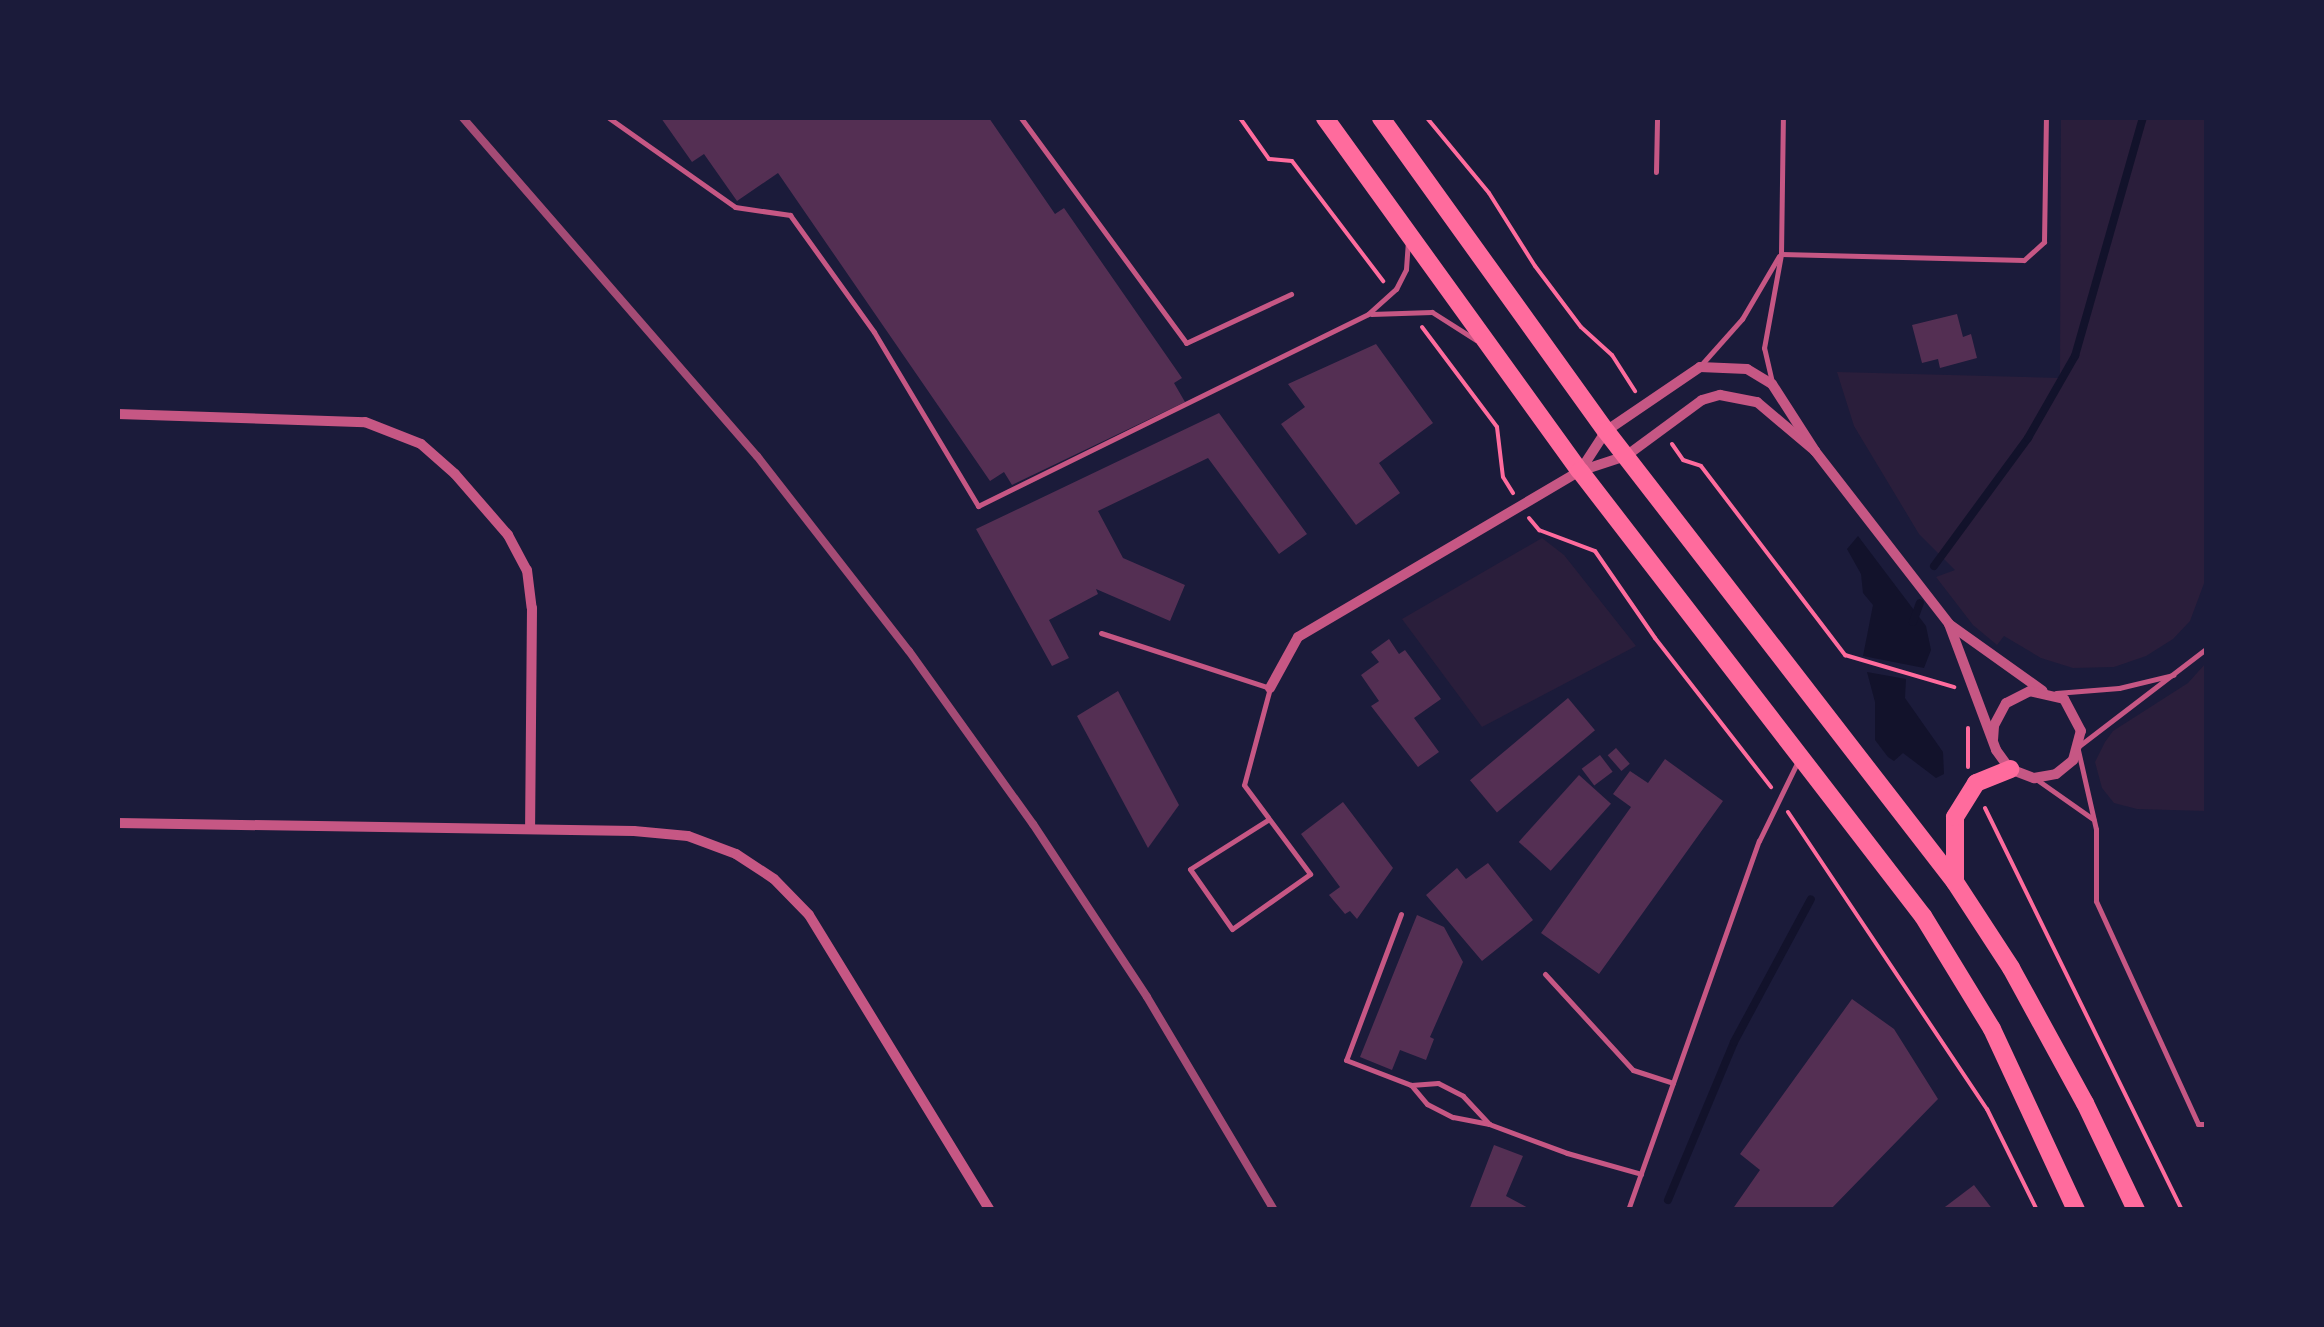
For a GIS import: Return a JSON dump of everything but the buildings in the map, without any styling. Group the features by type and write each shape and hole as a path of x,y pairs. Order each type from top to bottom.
{"main road":[{"path":"1325,118 1580,470 1802,754 1948,953 1992,1029 2076,1210"},
{"path":"1381,118 1606,431 1955,882 2010,968 2085,1102 2136,1210"},
{"path":"1955,882 1955,817 1974,786 2010,769"}],"street":[{"path":"1580,470 1606,431 1700,367 1747,370 1772,384 1814,451 1949,624 1993,739 2010,769 2034,778 2056,774 2079,748 2078,719 2064,699 1949,624"},
{"path":"1270,688 1298,637 1580,470 1626,456 1702,400 1720,395 1757,402 1814,451"},
{"path":"118,414 365,422 421,444 455,474 508,535 527,570 532,608 530,829"},
{"path":"1993,739 1998,714 2006,703 2030,691 2048,692"},
{"path":"118,823 530,829 688,836 736,854 774,879 828,943 990,1210"}],"lane":[{"path":"609,118 735,207 790,216 874,332 978,506 1368,314 1396,289 1406,269 1408,232"},
{"path":"1021,118 1186,343 1290,294"},
{"path":"1656,172 1657,118"},
{"path":"1772,384 1764,348 1781,254 1783,118"},
{"path":"1781,254 2024,260 2044,242 2046,118"},
{"path":"1700,367 1742,319 1781,254"},
{"path":"1368,314 1432,312 1452,320 1497,356"},
{"path":"1102,632 1270,688 1244,786 1268,818 1310,874 1232,929 1190,868 1268,818"},
{"path":"2206,649 2180,674 2079,748 2095,820 2096,901 2198,1124 2206,1124"},
{"path":"2048,692 2119,688 2180,674"},
{"path":"1628,1210 1760,841 1802,754"},
{"path":"2034,778 2095,820"},
{"path":"1400,914 1346,1060 1410,1085 1428,1104 1453,1117 1489,1124 1641,1174"},
{"path":"1545,974 1633,1070 1673,1083"},
{"path":"1410,1085 1438,1083 1463,1096 1489,1124"}],"path":[{"path":"1503,477 1538,530 1595,551 1654,638 1780,800 1987,1109 2037,1210"},
{"path":"1861,663 1937,678 1958,691"},
{"path":"1968,725 1970,752 1966,760 1974,786 2182,1210"}],"shaded area":[{"path":"2061,118 2206,118 2206,578 2190,621 2173,639 2146,656 2114,667 2073,668 2041,658 2004,636 1997,645 1973,625 1936,577 1955,570 1919,534 1854,426 1837,372 2060,378"},
{"path":"1858,536 1926,626 1931,650 1924,668 1863,656 1873,605 1863,593 1861,574 1847,549"},
{"path":"1542,538 1564,555 1636,646 1482,727 1402,619"},
{"path":"2206,663 2206,811 2137,809 2114,803 2102,788 2095,762 2105,742 2113,731 2188,683"},
{"path":"1867,672 1906,679 1905,698 1943,752 1944,774 1936,778 1903,753 1894,761 1875,740 1875,702"}],"waterway":[{"path":"1934,566 2028,438 2075,356 2143,118"},
{"path":"1913,622 1920,603"},
{"path":"1668,1200 1734,1042 1811,899"}],"railway":[{"path":"463,118 757,456 909,651 1033,824 1147,997 1274,1210"}]}
